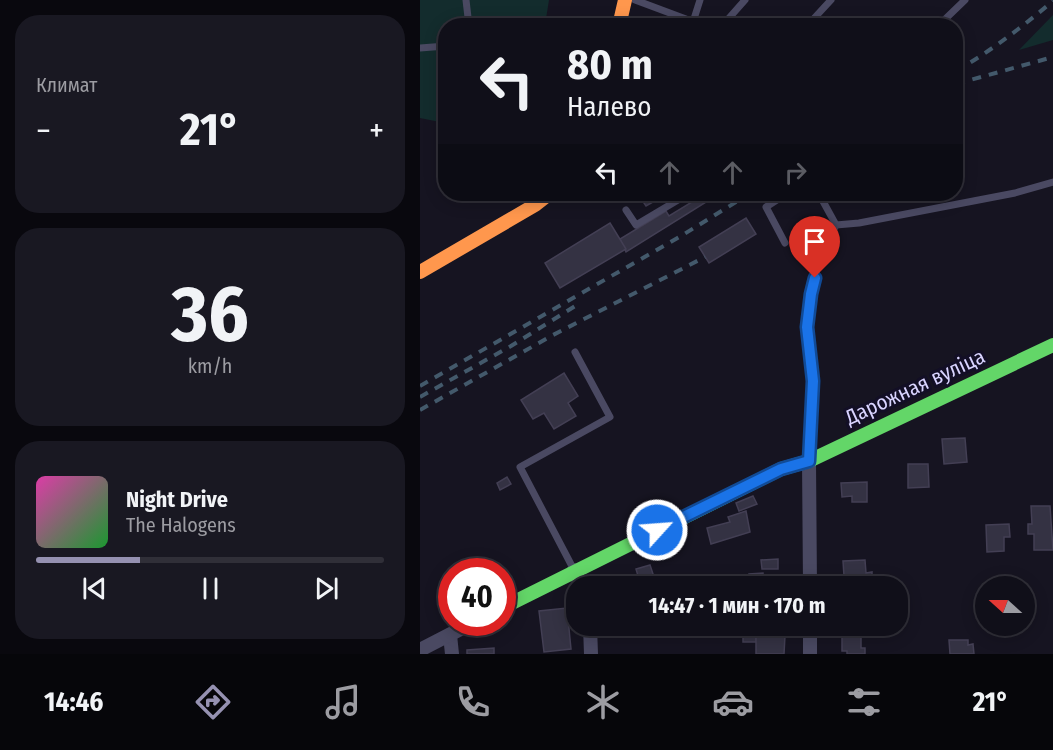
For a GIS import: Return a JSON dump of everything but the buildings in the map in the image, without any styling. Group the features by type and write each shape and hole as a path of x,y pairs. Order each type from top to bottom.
{"street":[{"path":"621,18 625,0"},
{"path":"420,272 540,201"},
{"name":"Дарожная вуліца","path":"516,601 781,469 809,461 1053,345"},
{"path":"809,461 810,576"},
{"path":"574,570 577,576"},
{"path":"420,651 448,636"},
{"path":"450,636 452,654"},
{"path":"590,636 591,654"},
{"path":"810,636 810,654"}],"lane":[{"path":"466,0 468,18"},
{"path":"635,0 682,18"},
{"path":"694,18 700,0"},
{"path":"728,18 745,0"},
{"path":"814,18 831,0"},
{"path":"946,18 965,0"},
{"path":"420,48 438,47"},
{"path":"836,225 859,223 1015,193 1053,182"},
{"path":"626,210 636,225 676,201"},
{"path":"775,201 766,207 785,243"},
{"path":"823,201 836,225"},
{"path":"809,461 813,381 807,327 811,294 819,261 836,225"},
{"path":"574,352 610,417 520,467 574,570"}],"green space":[{"path":"420,0 549,0 546,18 438,18 438,122 420,118"},
{"path":"1053,15 1053,40 1019,50"}],"railway":[{"path":"963,67 1006,38 1053,1"},
{"path":"963,82 1053,57"},
{"path":"420,386 738,201"},
{"path":"420,410 553,335 705,257"},
{"path":"420,397 511,346 580,303"}],"traffic: fast":[{"path":"516,601 781,469 809,461 1053,345"}],"traffic: slow":[{"path":"621,18 625,0"},
{"path":"420,272 540,201"}],"route":[{"path":"657,530 781,469 809,461 813,381 807,327 815,278"}]}
